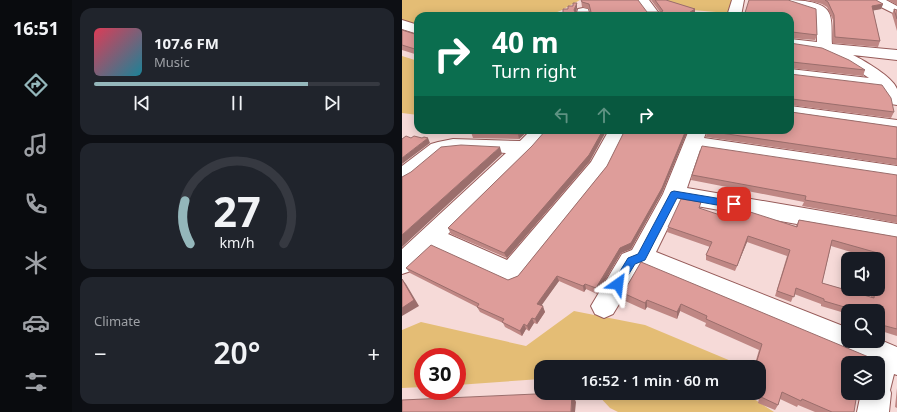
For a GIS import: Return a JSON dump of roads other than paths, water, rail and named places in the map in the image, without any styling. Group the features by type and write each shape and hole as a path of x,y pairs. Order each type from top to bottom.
{"street":[{"path":"642,0 651,12"},
{"path":"735,12 738,0"},
{"path":"789,0 820,10 823,13 825,48"},
{"path":"877,0 895,9"},
{"path":"794,44 897,55"},
{"path":"825,48 853,61 891,86 897,100"},
{"path":"794,74 891,86"},
{"path":"794,112 897,126"},
{"path":"402,264 538,134"},
{"path":"431,237 511,273 599,166 616,134"},
{"path":"604,306 631,261 641,257 674,194 695,137 897,173"},
{"path":"402,177 438,148 453,145 525,147"},
{"path":"674,194 897,233"},
{"path":"641,257 886,366"},
{"path":"873,412 875,400"}]}
